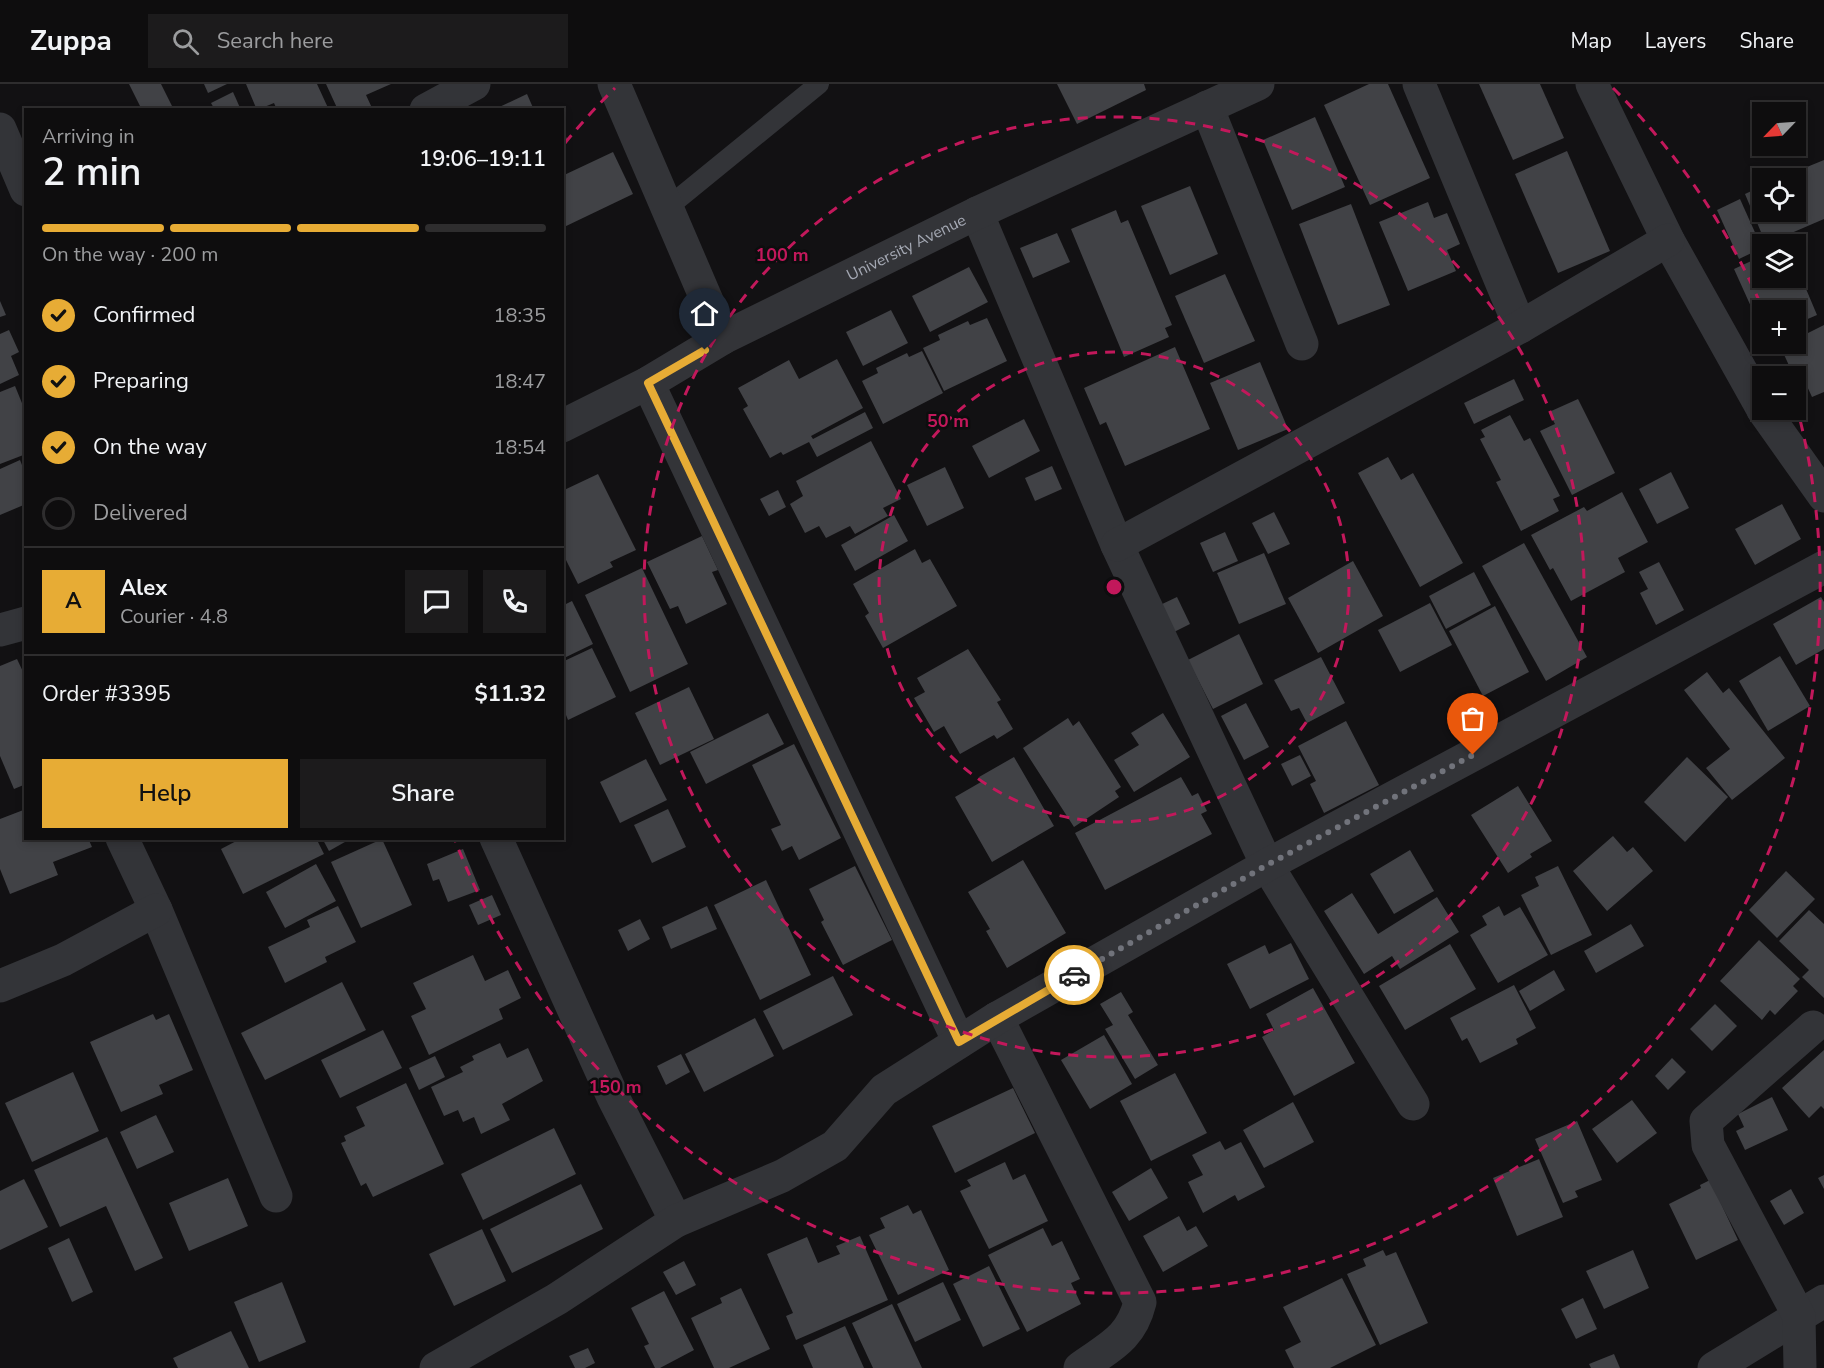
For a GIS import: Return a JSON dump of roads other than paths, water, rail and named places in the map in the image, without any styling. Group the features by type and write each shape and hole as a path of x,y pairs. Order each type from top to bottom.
{"street":[{"path":"430,108 474,84"},
{"path":"614,84 723,338"},
{"path":"1419,84 1520,327"},
{"path":"1592,84 1668,240 1752,389"},
{"name":"University Avenue","path":"564,425 648,383 723,338 976,213 1208,107 1242,87"},
{"path":"1208,107 1302,344"},
{"path":"0,129 24,185"},
{"path":"976,213 1117,545 1267,865 1413,1104"},
{"path":"1117,545 1520,327 1668,240"},
{"path":"648,383 959,1042"},
{"path":"1771,420 1824,496"},
{"path":"436,1368 557,1299 676,1221 782,1176 836,1146 884,1090 997,1018 1267,865 1824,567"},
{"path":"123,840 156,910 276,1196"},
{"path":"497,840 613,1097 676,1221"},
{"path":"0,986 63,960 156,910"},
{"path":"997,1018 1140,1302 1136,1321 1123,1337 1080,1368"},
{"path":"1800,1368 1811,1308 1708,1145 1706,1121 1813,1027"},
{"path":"1714,1368 1811,1308"}],"lane":[{"path":"667,208 819,84"}]}
